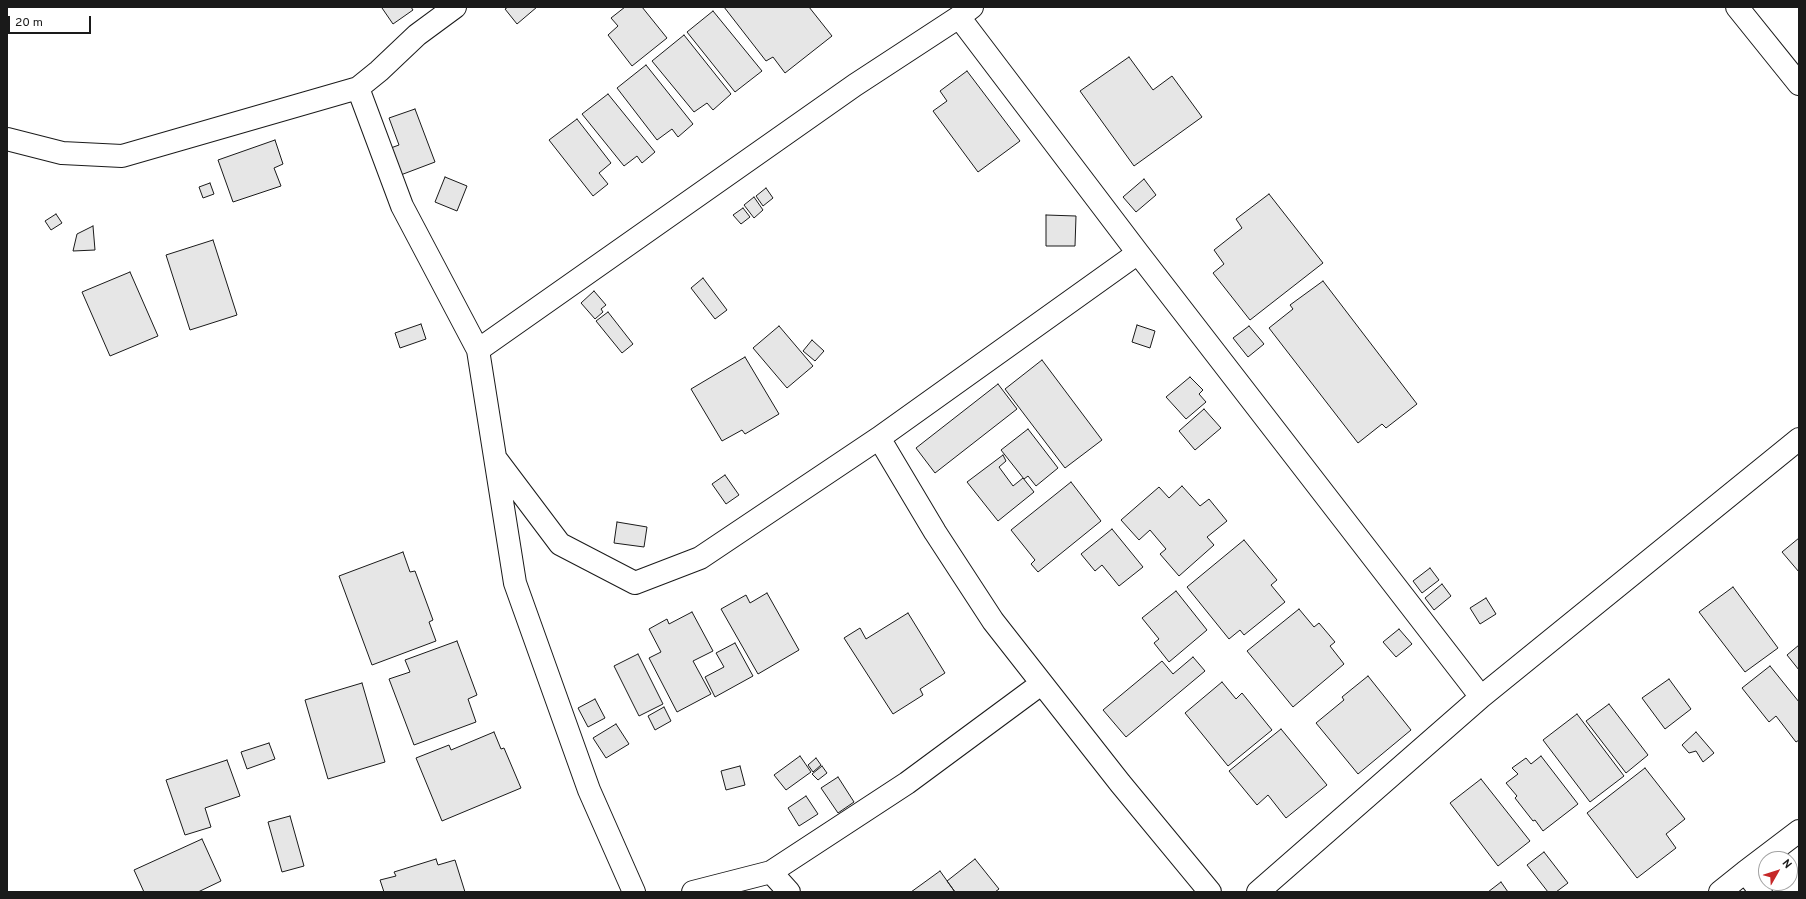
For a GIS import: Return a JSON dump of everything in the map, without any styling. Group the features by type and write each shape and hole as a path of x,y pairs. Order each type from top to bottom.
{"street":[{"path":"7,139 62,153 122,156 358,88 379,71 417,35 455,7"},
{"path":"1737,7 1799,84"},
{"path":"478,350 855,85 966,12 1138,253 1482,697"},
{"path":"358,88 402,206 478,350 515,583 589,790 634,892"},
{"path":"494,455 560,544 635,583 700,558 879,438 1138,253"},
{"path":"879,438 935,532 993,621 1041,684 1210,892"},
{"path":"1258,892 1482,697 1799,439"},
{"path":"693,892 771,872 907,783 1041,684"},
{"path":"1720,892 1799,831"},
{"path":"771,872 788,892"},
{"path":"1745,872 1761,892"}],"building":[{"path":"411,7 413,10 393,24 382,8"},
{"path":"508,7 537,7 517,24 505,9"},
{"path":"625,7 642,7 667,38 632,66 608,35 618,26 611,18"},
{"path":"724,7 809,7 832,36 785,73 773,57 766,61"},
{"path":"713,11 762,71 735,92 687,32"},
{"path":"684,35 731,94 713,110 707,103 694,112 652,61"},
{"path":"1129,57 1153,90 1172,76 1202,117 1134,166 1080,91"},
{"path":"646,65 693,124 678,137 672,129 657,140 617,88"},
{"path":"967,71 1020,141 978,172 933,111 947,101 940,91"},
{"path":"608,94 655,152 642,163 637,156 624,166 582,114"},
{"path":"415,109 435,162 398,176 388,149 399,145 389,118"},
{"path":"577,119 611,163 599,173 608,184 593,196 549,140"},
{"path":"275,140 283,164 274,168 281,186 233,202 218,160"},
{"path":"445,177 467,186 457,211 435,202"},
{"path":"1144,179 1156,195 1136,212 1123,197"},
{"path":"210,183 214,194 203,198 199,187"},
{"path":"766,188 773,198 763,206 756,196"},
{"path":"1269,194 1323,263 1250,320 1213,273 1224,264 1214,250 1242,228 1236,219"},
{"path":"754,197 763,210 754,218 744,205"},
{"path":"743,208 750,217 741,224 733,215"},
{"path":"56,214 62,223 51,230 45,221"},
{"path":"1046,215 1076,216 1075,246 1046,246"},
{"path":"93,226 95,250 73,251 77,234"},
{"path":"213,240 237,315 190,330 166,255"},
{"path":"130,272 158,336 110,356 82,292"},
{"path":"703,278 727,310 715,319 691,288"},
{"path":"1323,281 1417,404 1386,428 1382,424 1358,443 1269,328 1293,309 1290,305"},
{"path":"594,291 606,305 601,309 603,312 595,319 581,303"},
{"path":"608,312 633,344 622,353 596,321"},
{"path":"421,324 426,339 400,348 395,333"},
{"path":"1137,325 1155,331 1150,348 1132,342"},
{"path":"779,326 813,366 787,388 753,348"},
{"path":"1249,326 1264,344 1248,357 1233,338"},
{"path":"812,340 824,351 815,361 803,351"},
{"path":"745,357 779,414 745,434 742,430 722,441 691,389"},
{"path":"1042,360 1102,440 1065,468 1005,389"},
{"path":"1190,377 1203,390 1199,394 1206,402 1186,419 1166,397"},
{"path":"998,384 1017,409 935,473 916,448"},
{"path":"1204,409 1221,428 1195,450 1179,431"},
{"path":"1028,429 1058,468 1036,486 1028,476 1024,479 1001,450"},
{"path":"1003,455 1006,461 999,467 1013,486 1023,478 1034,492 998,521 967,482"},
{"path":"725,475 739,495 726,504 712,484"},
{"path":"1071,482 1101,521 1038,572 1031,564 1035,560 1011,530"},
{"path":"1182,486 1200,506 1209,499 1227,521 1207,537 1214,545 1179,576 1160,554 1166,549 1150,530 1139,540 1121,520 1159,487 1169,498"},
{"path":"617,522 647,527 644,547 614,543"},
{"path":"1112,529 1143,567 1119,586 1102,565 1095,571 1081,554"},
{"path":"1799,538 1799,572 1782,552"},
{"path":"1244,540 1277,580 1271,585 1285,602 1244,635 1240,630 1229,639 1187,587"},
{"path":"403,552 410,572 415,571 433,620 429,622 436,641 372,665 339,576"},
{"path":"1430,568 1439,580 1422,593 1413,581"},
{"path":"1442,584 1451,596 1434,610 1425,598"},
{"path":"1733,587 1778,648 1745,672 1699,612"},
{"path":"1176,591 1207,630 1169,662 1154,643 1159,639 1142,618"},
{"path":"767,593 799,650 758,674 721,609 746,595 750,603"},
{"path":"1486,598 1496,614 1480,624 1470,608"},
{"path":"1299,609 1314,627 1319,623 1335,642 1330,646 1344,664 1293,707 1247,651"},
{"path":"692,612 713,651 693,661 711,694 677,712 649,658 661,652 649,629 667,619 669,624"},
{"path":"908,613 945,673 920,689 923,695 893,714 844,638 860,628 866,639"},
{"path":"1399,629 1412,644 1396,657 1383,642"},
{"path":"457,641 477,695 468,699 476,722 414,745 389,679 410,672 405,660"},
{"path":"735,643 753,676 715,697 705,677 724,667 716,653"},
{"path":"1799,645 1799,670 1787,655"},
{"path":"638,654 663,704 639,716 614,666"},
{"path":"1193,657 1205,671 1126,737 1103,710 1162,661 1173,674"},
{"path":"1770,666 1799,702 1799,740 1796,742 1776,716 1769,722 1742,688"},
{"path":"1368,676 1411,730 1358,774 1316,723 1344,700 1342,697"},
{"path":"1669,679 1691,709 1665,729 1642,698"},
{"path":"1222,682 1236,699 1242,693 1272,730 1228,766 1185,713"},
{"path":"362,683 385,762 328,779 305,700"},
{"path":"595,699 605,718 588,727 578,708"},
{"path":"1609,704 1648,755 1626,773 1586,721"},
{"path":"664,707 671,721 655,730 648,716"},
{"path":"1577,714 1624,776 1590,802 1543,740"},
{"path":"616,724 629,744 606,758 593,738"},
{"path":"1281,729 1327,785 1286,818 1268,795 1257,805 1229,771"},
{"path":"494,732 501,749 504,748 521,788 442,821 416,758 449,745 451,750"},
{"path":"1696,732 1714,753 1703,762 1696,751 1689,753 1682,745"},
{"path":"269,743 275,759 247,769 241,752"},
{"path":"800,756 811,772 786,790 774,775"},
{"path":"1541,756 1578,804 1543,831 1515,798 1517,796 1506,783 1518,774 1512,768 1526,758 1531,764"},
{"path":"816,758 821,765 813,772 808,765"},
{"path":"227,760 240,796 205,808 211,827 185,835 166,780"},
{"path":"740,766 745,785 726,790 721,771"},
{"path":"822,766 827,773 818,780 812,774"},
{"path":"1645,768 1685,819 1666,834 1676,848 1637,878 1587,813"},
{"path":"838,777 854,802 838,813 821,788"},
{"path":"1481,779 1530,841 1498,866 1450,803"},
{"path":"806,796 818,814 799,826 788,808"},
{"path":"290,816 304,866 282,872 268,822"},
{"path":"202,839 221,881 198,892 144,892 134,870"},
{"path":"1544,852 1568,883 1556,892 1548,892 1527,865"},
{"path":"436,859 438,865 455,860 465,892 384,892 380,880 396,876 394,872"},
{"path":"975,859 999,889 995,892 955,892 947,881"},
{"path":"940,871 955,892 911,892"},
{"path":"1501,882 1508,892 1488,892"}]}
